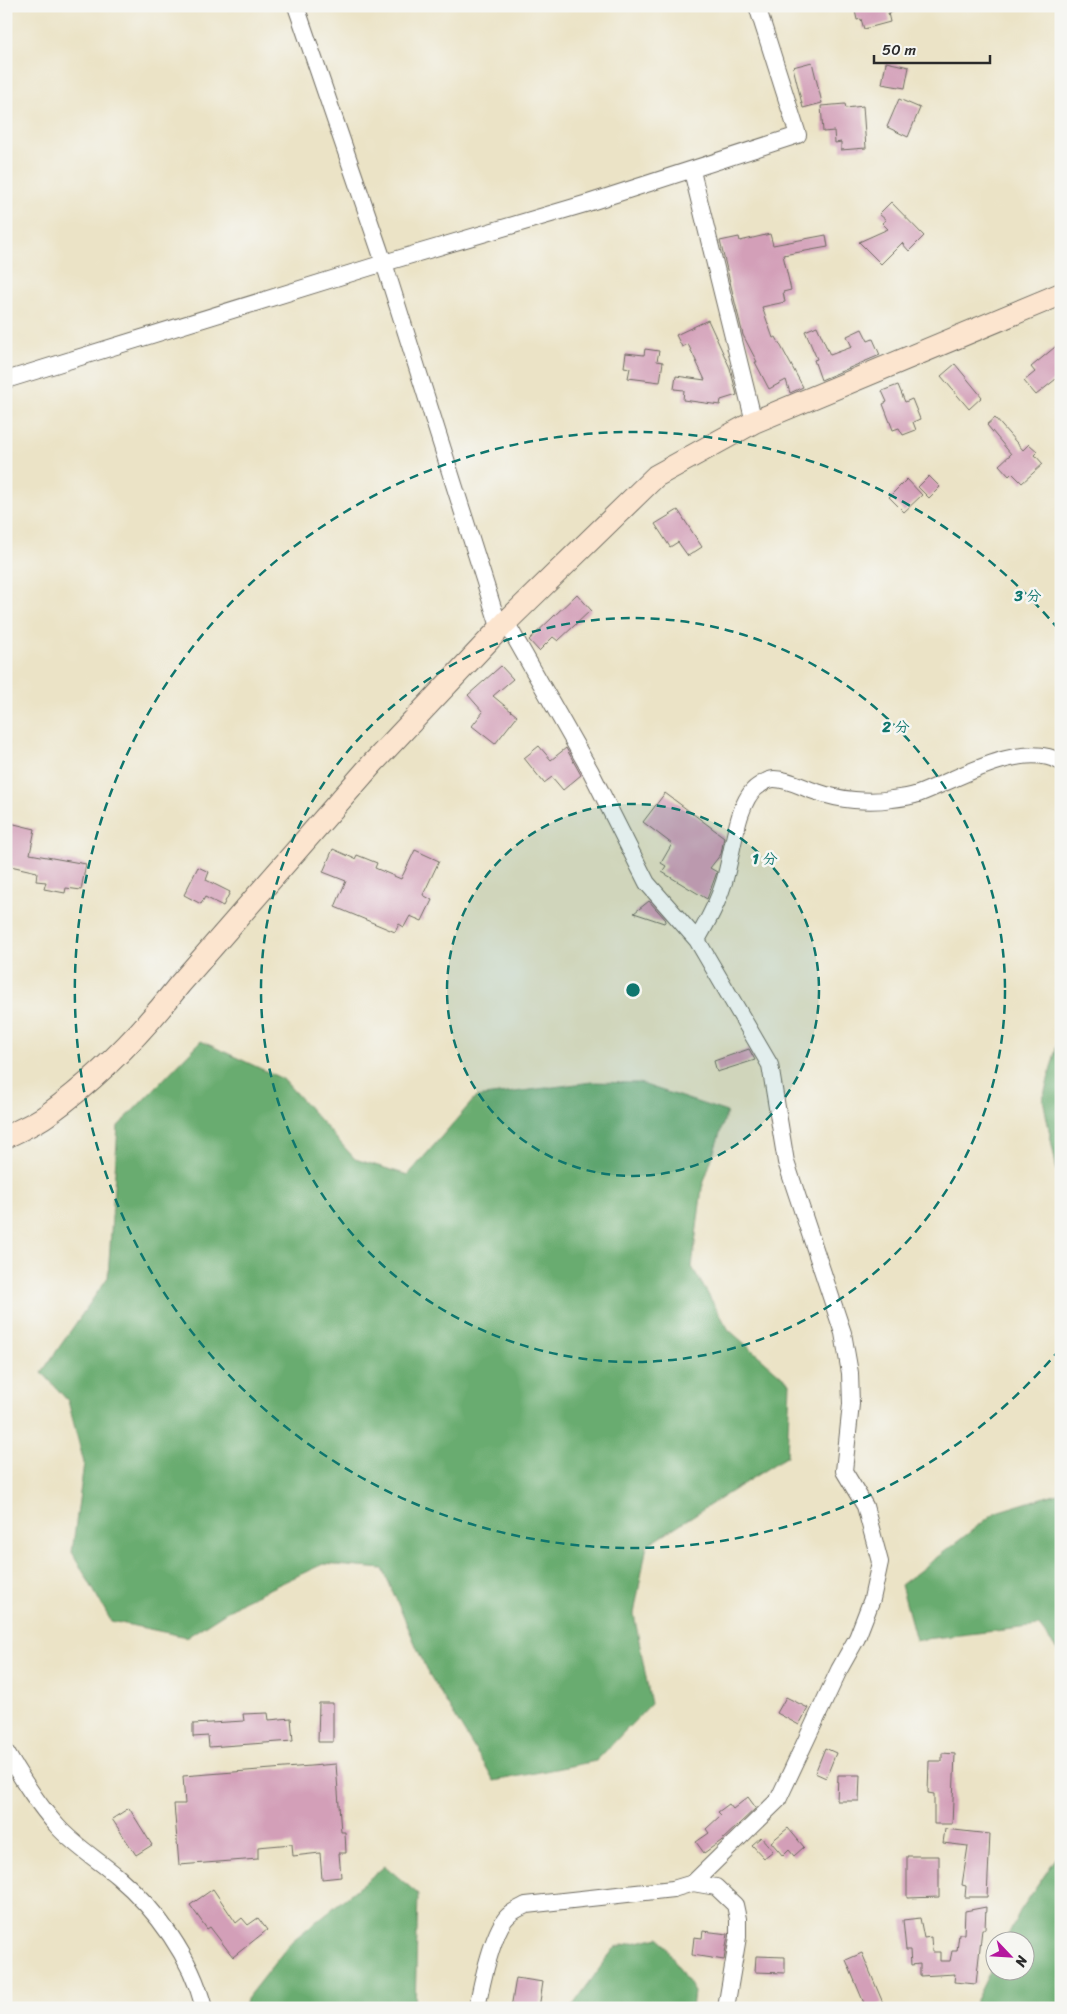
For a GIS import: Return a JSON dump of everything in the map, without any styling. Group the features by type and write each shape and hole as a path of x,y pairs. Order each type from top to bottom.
{"street":[{"path":"296,6 384,263 503,626 591,772 648,883 697,940 770,1065 786,1162 844,1341 850,1373 851,1404 844,1471 865,1506 880,1562 872,1598 857,1638 839,1670 778,1800 693,1882 656,1892 526,1905 509,1914 502,1922 492,1948 477,2008"},
{"path":"6,380 384,263 692,171 798,135 757,6"},
{"path":"692,171 754,422"},
{"path":"6,1137 46,1116 116,1058 154,1017 180,984 372,764 503,626 656,476 754,422 1061,294"},
{"path":"697,940 714,911 724,884 740,813 756,787 772,779 788,782 820,793 855,800 889,800 916,795 1004,759 1032,754 1054,758 1061,762"},
{"path":"6,1752 29,1790 60,1829 119,1877 151,1908 183,1956 200,1992 204,2008"},
{"path":"693,1882 716,1888 735,1904 738,1919 738,1937 726,2008"}],"green space":[{"path":"1061,1029 1061,1191 1043,1099"},
{"path":"201,1041 283,1079 355,1159 408,1175 476,1097 592,1082 639,1083 727,1112 702,1188 692,1267 729,1330 790,1383 787,1456 647,1545 634,1614 651,1704 596,1761 494,1781 426,1669 383,1569 323,1564 243,1601 187,1637 111,1621 72,1552 84,1463 68,1401 42,1372 108,1277 118,1126"},
{"path":"1061,1492 1061,1655 1039,1626 916,1640 901,1585 996,1512"},
{"path":"1061,1851 1061,2008 972,2008 985,1982 1034,1982 1034,1932 1010,1932 1020,1911"},
{"path":"385,1866 418,1894 415,2008 244,2008 246,1999 292,1941"},
{"path":"660,1937 694,1992 692,2008 571,2008 615,1947"}],"building":[{"path":"854,6 894,6 895,11 888,13 890,22 864,29 861,19 857,20"},
{"path":"812,62 822,103 803,108 793,67"},
{"path":"886,62 909,67 905,88 882,84"},
{"path":"899,99 920,108 908,137 887,127"},
{"path":"845,104 846,108 863,106 866,148 841,150 841,142 835,143 834,131 823,132 821,106"},
{"path":"891,202 924,236 909,251 902,243 881,264 859,242 888,229 882,223 886,220 879,214"},
{"path":"770,234 773,245 826,235 828,247 783,255 791,290 783,292 785,302 762,307 773,338 776,337 803,387 790,393 786,380 769,389 755,362 757,362 743,335 720,241 739,237 740,241"},
{"path":"708,320 730,368 737,395 721,400 720,405 683,400 684,390 674,389 676,376 705,380 688,344 682,347 676,335"},
{"path":"817,326 830,355 852,347 847,336 862,329 868,341 873,339 880,355 821,380 814,360 817,359 805,331"},
{"path":"1061,342 1061,375 1036,395 1024,381 1035,372 1031,367"},
{"path":"645,349 659,351 657,361 663,362 660,382 628,378 630,368 624,367 626,353 644,355"},
{"path":"955,364 982,397 969,409 941,376"},
{"path":"898,385 905,402 912,399 920,419 913,422 916,430 903,435 899,428 893,430 883,404 887,402 882,391"},
{"path":"995,418 1023,450 1029,444 1038,452 1035,455 1043,464 1022,483 1012,473 1009,476 999,465 1011,454 987,425"},
{"path":"929,476 940,487 929,498 918,487"},
{"path":"907,479 922,495 904,512 889,497"},
{"path":"678,510 702,547 688,556 678,542 670,547 655,524"},
{"path":"577,594 591,610 558,641 553,637 539,651 529,640"},
{"path":"501,666 513,679 493,696 517,716 495,744 472,726 483,712 468,695"},
{"path":"539,746 551,760 566,748 581,775 563,790 552,777 544,783 524,758"},
{"path":"665,793 724,837 721,854 710,868 717,872 707,899 662,872 666,866 661,863 672,844 643,822"},
{"path":"6,822 35,829 30,854 86,864 81,890 66,888 65,893 44,889 46,882 36,881 37,872 6,865"},
{"path":"333,849 355,859 357,855 377,863 375,868 401,879 415,850 439,861 423,895 432,900 422,921 410,916 404,927 399,924 395,932 335,907 346,881 323,872"},
{"path":"198,867 209,872 206,880 230,892 223,906 205,897 201,904 184,895"},
{"path":"649,901 666,920 664,923 634,913"},
{"path":"749,1049 755,1060 717,1072 714,1061"},
{"path":"786,1697 808,1708 799,1725 777,1713"},
{"path":"319,1703 333,1703 333,1742 318,1742"},
{"path":"268,1713 269,1720 291,1718 293,1741 209,1747 208,1736 193,1737 193,1724 244,1721 243,1714"},
{"path":"825,1748 836,1753 826,1778 815,1773"},
{"path":"942,1753 955,1754 952,1824 934,1824 934,1794 928,1793 929,1761 942,1761"},
{"path":"336,1764 341,1832 345,1832 346,1853 339,1853 341,1877 322,1879 320,1853 293,1856 292,1844 258,1847 258,1859 179,1865 174,1804 185,1804 183,1776"},
{"path":"838,1775 860,1775 859,1801 837,1801"},
{"path":"748,1797 756,1808 721,1841 704,1853 696,1842 709,1833 706,1829 721,1815 718,1812 729,1804 733,1809"},
{"path":"129,1808 152,1845 136,1855 112,1819"},
{"path":"788,1828 804,1847 794,1856 789,1850 783,1856 771,1842"},
{"path":"945,1829 990,1834 987,1897 965,1897 966,1886 962,1885 968,1846 943,1843"},
{"path":"761,1837 773,1851 764,1858 752,1845"},
{"path":"907,1856 939,1856 939,1897 907,1898"},
{"path":"213,1889 236,1923 242,1918 248,1925 258,1918 267,1930 233,1957 210,1927 207,1929 190,1905"},
{"path":"986,1907 985,1929 982,1929 976,1984 954,1982 955,1974 920,1976 920,1964 911,1965 910,1950 906,1950 903,1920 920,1918 924,1938 931,1937 932,1952 940,1952 940,1961 950,1961 952,1951 957,1951 959,1934 964,1934 965,1911"},
{"path":"703,1931 728,1934 724,1960 692,1955 694,1937 702,1938"},
{"path":"862,1953 883,2003 872,2008 866,2008 846,1960"},
{"path":"756,1956 785,1957 785,1973 755,1972"},
{"path":"516,1978 543,1982 539,2008 511,2008"}]}
